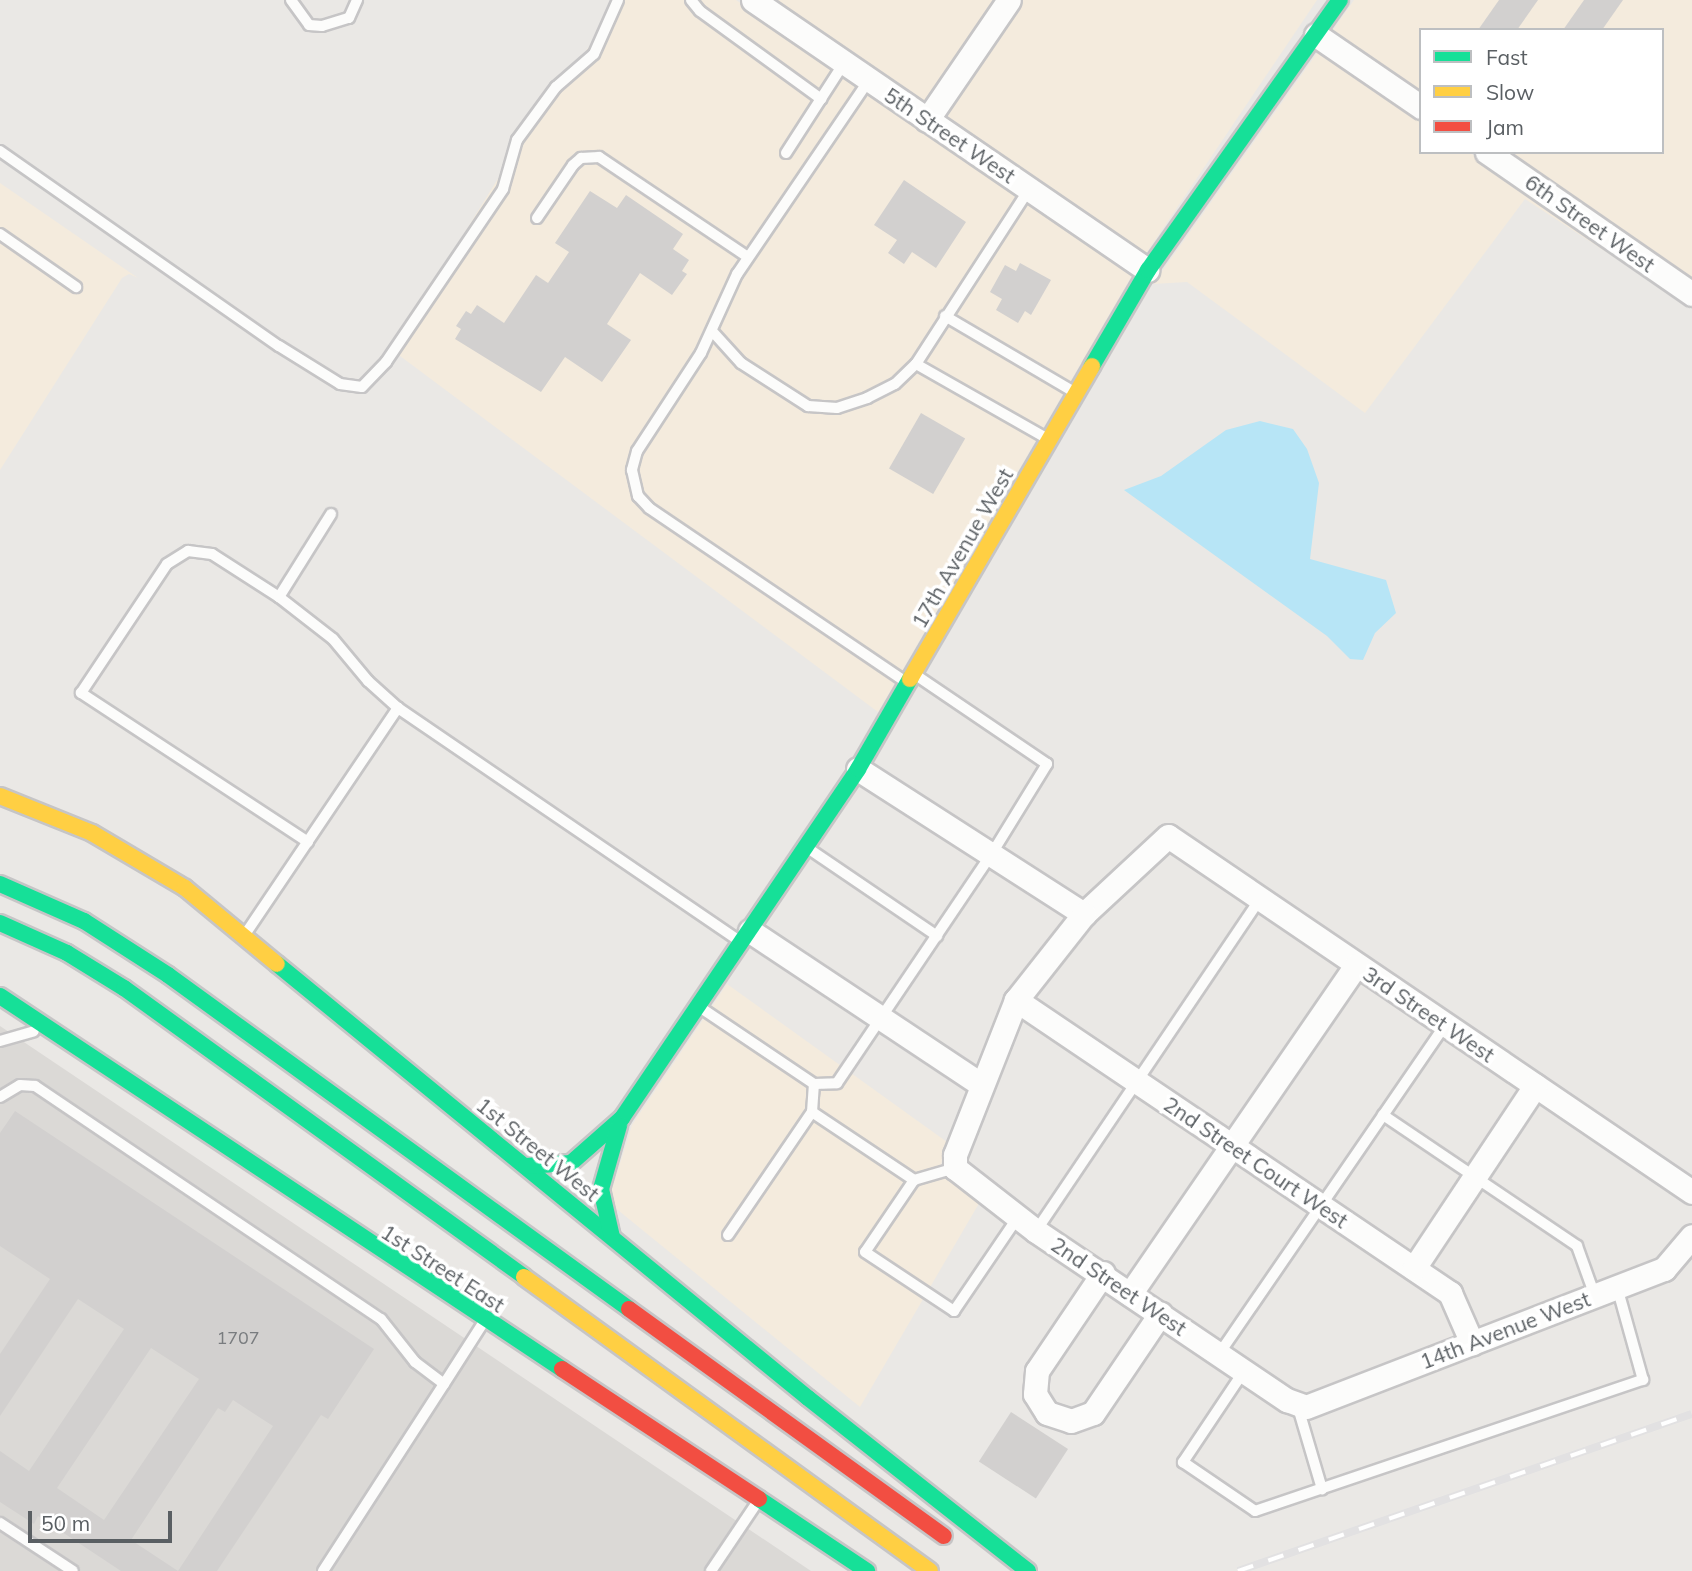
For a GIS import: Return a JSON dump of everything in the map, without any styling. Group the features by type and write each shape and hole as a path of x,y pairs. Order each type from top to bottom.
{"main road":[{"name":"17th Avenue West","path":"526,1166 571,1163 622,1118 747,937 858,769 1148,270 1340,0"},
{"name":"1st Street West","path":"0,796 62,819 132,854 244,935 612,1237 1027,1571"},
{"path":"0,884 84,921 169,975 960,1547"},
{"path":"0,923 67,953 124,988 930,1571"},
{"name":"1st Street East","path":"0,996 867,1571"},
{"name":"17th Avenue West","path":"612,1237 602,1203 602,1180 622,1118"}],"street":[{"name":"5th Street West","path":"753,0 1148,270"},
{"path":"926,120 1009,0"},
{"path":"1316,35 1419,106"},
{"name":"6th Street West","path":"1490,154 1692,294"},
{"path":"858,769 1084,914 1016,1000 955,1155 955,1168"},
{"name":"3rd Street West","path":"1084,914 1168,835 1692,1192"},
{"path":"747,937 881,1018 981,1084"},
{"path":"1130,1294 1356,965"},
{"name":"2nd Street Court West","path":"1016,1000 1450,1293 1472,1343"},
{"path":"1413,1268 1535,1086"},
{"name":"2nd Street West","path":"955,1168 1036,1231 1296,1403"},
{"name":"14th Avenue West","path":"1296,1403 1472,1343 1664,1269 1692,1236"},
{"path":"1103,1273 1037,1371 1035,1394 1047,1413 1071,1421 1093,1413 1160,1314"}],"lane":[{"path":"291,0 309,25 323,26 349,18 357,0"},
{"path":"0,150 279,346 340,384 362,387 386,362 503,189 517,141 556,87 594,54 618,0"},
{"path":"691,0 700,11 821,99"},
{"path":"786,153 845,63"},
{"path":"699,1007 814,1084 837,1083 991,855 1047,764 734,568 638,496 632,470 636,451 712,331 748,257 869,80"},
{"path":"537,218 573,165 581,158 599,157 748,257"},
{"path":"712,331 741,363 808,406 836,408 867,398 895,384 916,364 1028,189"},
{"path":"0,234 76,286"},
{"path":"945,316 1076,393"},
{"path":"916,364 1049,440"},
{"path":"279,597 331,514"},
{"path":"308,842 81,693 176,557 188,551 212,554 279,597 327,634 368,681 398,708 747,937"},
{"path":"244,935 398,708"},
{"path":"806,848 937,936"},
{"path":"1036,1231 1139,1083 1260,899"},
{"path":"1219,1354 1445,1025"},
{"path":"0,1041 23,1031 52,1031"},
{"path":"728,1235 812,1112 814,1084"},
{"path":"0,1097 20,1085 35,1086 381,1319 415,1362 444,1384"},
{"path":"812,1112 914,1180"},
{"path":"1383,1115 1577,1246 1595,1296"},
{"path":"955,1168 914,1180 866,1252 954,1311 1018,1217"},
{"path":"1244,1371 1183,1462 1255,1511 1643,1380 1617,1287"},
{"path":"323,1571 485,1320"},
{"path":"1296,1403 1322,1489"},
{"path":"711,1571 759,1500"},
{"path":"0,1523 73,1571"}],"shaded area":[{"path":"622,0 736,0 1134,272 878,712 392,350 517,148"},
{"path":"771,0 996,0 923,105"},
{"path":"1023,0 1317,0 1145,255 941,118"},
{"path":"1354,0 1692,0 1692,282 1508,154 1664,154 1664,28 1419,28 1419,94 1331,33"},
{"path":"1320,49 1419,118 1419,154 1472,154 1692,308 1525,199 1365,413 1187,282 1153,284"},
{"path":"0,183 138,278 129,274 122,278 0,470"},
{"path":"727,984 947,1142 940,1169 945,1178 981,1200 860,1407 608,1202 632,1125"},
{"path":"0,1026 811,1571 0,1571"}],"water":[{"path":"1260,421 1293,429 1307,449 1319,483 1310,559 1386,580 1396,613 1375,633 1363,660 1350,659 1327,636 1124,490 1161,476 1226,430"}],"building":[{"path":"1499,0 1538,0 1518,28 1479,28"},
{"path":"1584,0 1623,0 1603,28 1564,28"},
{"path":"904,180 966,222 936,268 912,252 904,264 888,253 897,240 874,225"},
{"path":"590,191 617,208 626,195 683,234 673,249 689,260 682,271 687,274 672,295 640,273 607,324 631,340 602,382 565,357 541,392 455,339 461,329 456,326 466,311 471,314 477,305 504,323 536,275 548,283 569,252 555,243"},
{"path":"1020,263 1051,280 1031,315 1025,311 1018,323 996,310 1002,299 990,292 1005,265 1016,271"},
{"path":"921,413 965,439 933,494 889,468"},
{"path":"15,1111 374,1349 328,1419 321,1415 217,1571 178,1571 121,1571 38,1516 34,1524 0,1502 0,1451 29,1471 124,1329 78,1299 0,1416 0,1354 50,1279 0,1246 0,1133","holes":["151,1348 199,1379 104,1520 57,1488","233,1400 273,1426 178,1571 131,1540 218,1408 225,1412"]},
{"path":"1011,1412 1068,1449 1036,1499 979,1461"}],"railway":[{"path":"1238,1571 1692,1414"}],"traffic: fast":[{"path":"1092,366 1148,270 1340,0"},
{"path":"526,1166 571,1163 622,1118 858,769 910,679"},
{"path":"0,884 84,921 168,975 629,1309"},
{"path":"0,923 67,953 124,988 524,1277"},
{"path":"277,964 808,1398 1028,1571"},
{"path":"0,996 562,1369"},
{"path":"612,1237 601,1189 619,1126"},
{"path":"759,1499 867,1571"}],"traffic: slow":[{"path":"910,679 1092,366"},
{"path":"0,796 92,833 185,888 277,964"},
{"path":"524,1277 930,1571"}],"traffic: jam":[{"path":"629,1309 944,1536"},
{"path":"562,1369 759,1499"}]}
